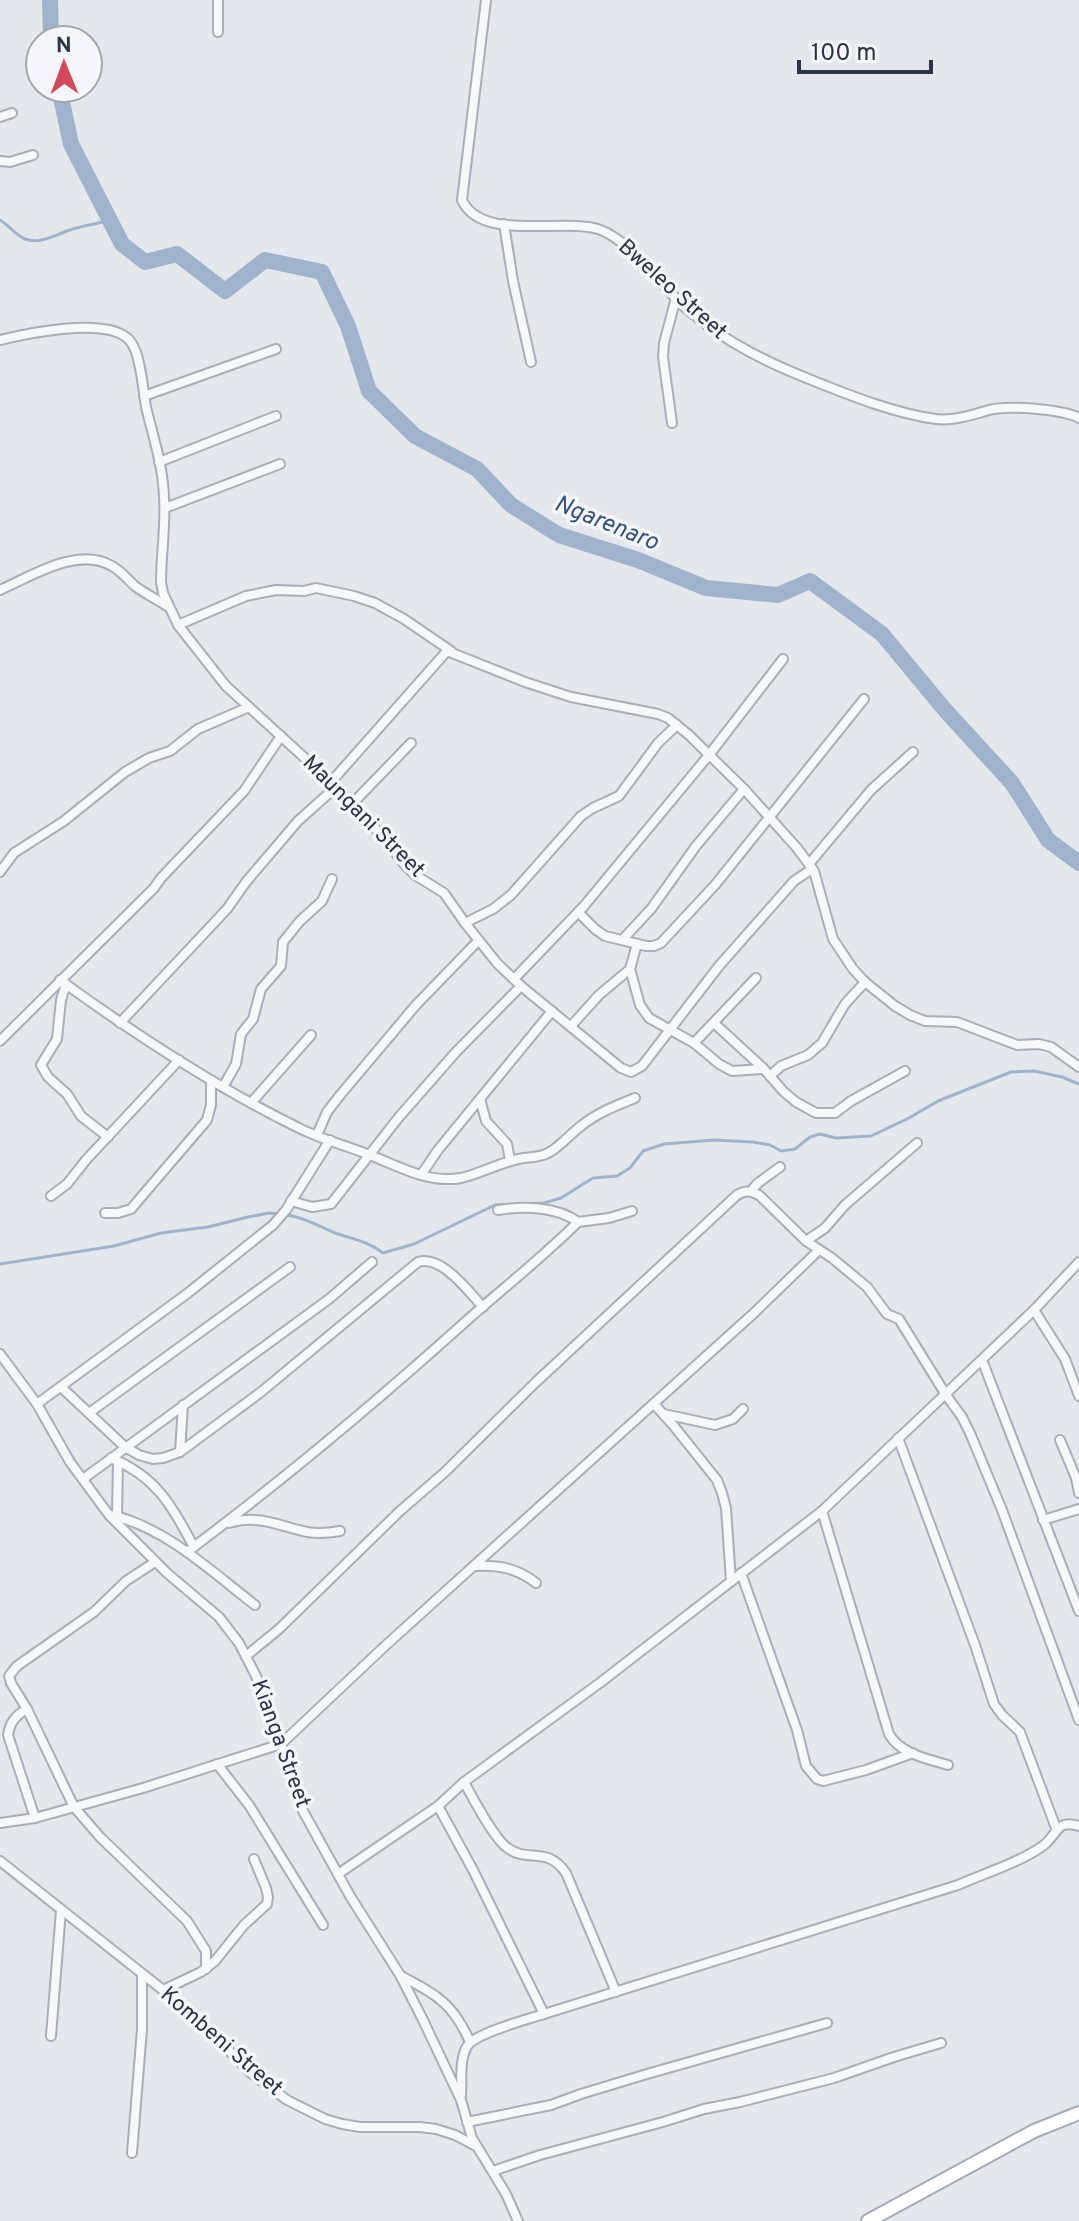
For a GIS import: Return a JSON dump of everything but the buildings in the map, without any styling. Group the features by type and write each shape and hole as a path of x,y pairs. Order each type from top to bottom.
{"main road":[{"path":"868,2221 1034,2131 1079,2113"}],"street":[{"path":"218,0 218,32"},
{"name":"Bweleo Street","path":"486,0 462,200 472,215 504,224 600,229 625,247 715,332 743,350 816,382 890,407 935,419 961,418 1002,408 1065,412 1079,418"},
{"path":"0,117 12,113"},
{"path":"0,161 10,162 33,155"},
{"path":"504,224 531,362"},
{"path":"672,423 663,357 676,298"},
{"name":"Maungani Street","path":"0,340 65,328 111,331 126,337 139,361 163,481 165,508 161,582 178,625 226,686 334,784 415,875 444,893 497,963 621,1068 631,1072 642,1066 669,1029 757,923 810,866 871,790 913,752"},
{"path":"144,396 276,349"},
{"path":"159,462 276,416"},
{"path":"165,508 280,464"},
{"path":"0,590 55,565 93,560 110,565 168,606"},
{"path":"178,625 246,596 276,590 316,588 375,603 451,651 553,692 589,702 658,714 677,725 709,755 797,848 810,866 833,939 865,982 895,1006 925,1021 957,1022 1017,1045 1051,1047 1079,1067"},
{"path":"120,1023 227,909 298,821 334,784 444,653 451,651"},
{"path":"291,1201 312,1207 331,1204 368,1154 518,983 709,755 783,659"},
{"path":"578,912 605,936 637,944 654,946 661,943 715,885 864,699"},
{"path":"0,872 14,853 64,821 125,772 149,758 170,751 198,729 249,707"},
{"path":"465,923 493,909 511,895 581,816 619,796 658,743 677,725"},
{"path":"0,1041 63,982 244,791 281,736"},
{"path":"352,804 411,743"},
{"path":"623,939 651,909 696,846 744,789"},
{"path":"223,1087 236,1064 241,1034 253,1019 261,989 281,966 283,942 322,901 332,879"},
{"path":"317,1135 327,1112 341,1094 416,1005 478,941"},
{"path":"637,944 630,969 644,1013 694,1043 732,1071 767,1072 808,1055 822,1043 845,1004 865,982"},
{"path":"571,1026 599,995 630,969"},
{"path":"694,1043 756,978"},
{"path":"63,982 120,1023 211,1080 301,1130 421,1175 459,1178 510,1160 543,1156 561,1145 594,1116 635,1098"},
{"path":"63,982 57,1039 41,1065 48,1077 67,1094 81,1116 108,1137"},
{"path":"421,1175 552,1011"},
{"path":"714,1023 796,1102 816,1113 835,1113 905,1071"},
{"path":"251,1103 311,1035"},
{"path":"51,1196 67,1184 179,1060"},
{"path":"105,1213 131,1209 207,1120 211,1105 211,1080"},
{"path":"480,1099 486,1121 507,1144 510,1160"},
{"path":"37,1404 188,1293 273,1225 330,1140"},
{"path":"806,1241 825,1228 845,1205 917,1143"},
{"path":"246,1656 279,1629 535,1383 737,1195 751,1191 780,1167"},
{"path":"751,1191 759,1195 806,1241 867,1287 887,1314 899,1319 970,1433 992,1484 1079,1720"},
{"path":"498,1210 516,1207 542,1209 568,1215 578,1222"},
{"path":"191,1550 358,1416 578,1222 632,1211"},
{"path":"0,1823 35,1818 143,1788 281,1744 754,1313 819,1250"},
{"path":"61,1387 125,1447 139,1455 163,1458 180,1452 261,1392 418,1262 427,1260 456,1277 483,1307"},
{"path":"83,1479 114,1460 125,1447 329,1299 372,1262"},
{"path":"338,1874 438,1806 464,1782 601,1682 822,1511 1034,1310 1079,1262"},
{"path":"89,1413 290,1267"},
{"path":"1034,1310 1065,1359 1079,1396"},
{"name":"Kianga Street","path":"0,1354 37,1404 83,1479 155,1562 219,1617 239,1643 256,1676 303,1811 400,1975 461,2100 472,2138 506,2194 518,2221"},
{"path":"982,1360 1079,1611"},
{"path":"654,1404 717,1480 726,1508 731,1581"},
{"path":"180,1452 183,1405"},
{"path":"663,1414 715,1425 733,1419 743,1409"},
{"path":"898,1438 994,1704 1020,1732 1056,1828"},
{"path":"1060,1440 1073,1469 1079,1493"},
{"path":"114,1460 143,1474 155,1485 191,1550"},
{"path":"114,1460 113,1515 138,1522 191,1550 255,1605"},
{"path":"1043,1520 1079,1509"},
{"path":"822,1511 889,1734 898,1745 913,1753 948,1765"},
{"path":"224,1524 251,1519 267,1520 309,1532 324,1534 340,1531"},
{"path":"155,1562 126,1581 94,1612 9,1676 74,1807 100,1837 187,1921 206,1951 206,1969"},
{"path":"474,1566 502,1566 536,1583"},
{"path":"741,1573 811,1774 823,1781 913,1753"},
{"path":"27,1709 14,1718 8,1735 35,1818"},
{"path":"217,1764 249,1805 323,1925"},
{"path":"464,1782 506,1848 559,1862 616,1992"},
{"path":"438,1806 544,2014"},
{"path":"470,2042 544,2014 958,1885 1046,1844 1056,1828 1067,1824 1079,1826"},
{"path":"163,1990 206,1969 244,1925 267,1904 266,1888 254,1859"},
{"name":"Kombeni Street","path":"0,1861 200,2021 268,2087 311,2113 360,2127 436,2129 477,2146"},
{"path":"51,2036 61,1910"},
{"path":"132,2153 142,2029 142,1974"},
{"path":"400,1975 442,1999 461,2021 470,2042 462,2064 461,2100"},
{"path":"467,2122 551,2105 827,2023"},
{"path":"493,2171 704,2109 834,2078 941,2043"}],"waterway":[{"name":"Ngarenaro","path":"50,0 51,24"},
{"name":"Ngarenaro","path":"62,104 71,144 122,244 145,262 177,254 225,291 265,260 322,272 348,326 369,391 415,436 477,469 511,505 559,535 638,560 706,588 778,595 810,581 882,634 945,710 1012,783 1048,840 1079,863"},
{"path":"0,220 21,237 38,241 110,220"},
{"path":"287,1215 366,1243 383,1253 414,1244 495,1205 544,1203 561,1198 593,1178 617,1176 630,1168 643,1151 664,1144 714,1140 753,1142 781,1151 795,1149 810,1137 820,1134 836,1138 871,1136 938,1101 1011,1072 1034,1071 1079,1084"},
{"path":"0,1264 114,1246 161,1233 208,1227 269,1213 279,1214"}]}
